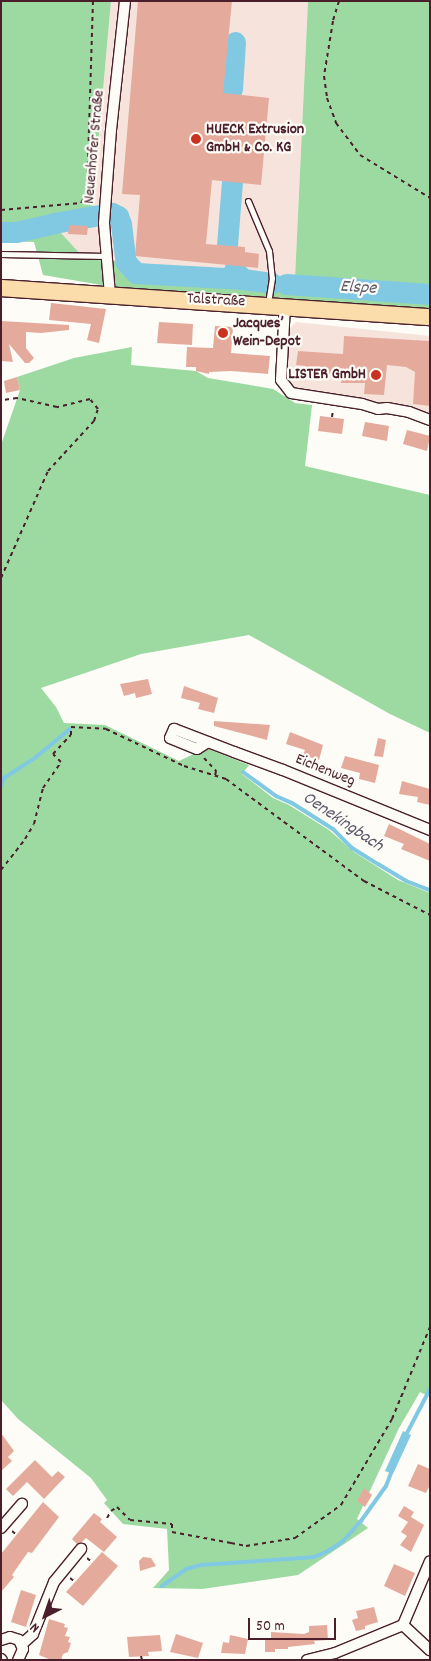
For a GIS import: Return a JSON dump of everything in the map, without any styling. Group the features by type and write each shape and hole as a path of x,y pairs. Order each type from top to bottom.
{"main road":[{"name":"Talstraße","path":"1,288 268,304 430,317"}],"street":[{"name":"Neuenhofer Straße","path":"110,295 104,224 105,199 125,1"},
{"path":"285,306 281,380 291,393 362,404 378,409 387,408 409,412 430,420"},
{"name":"Eichenweg","path":"197,749 170,738 174,729 430,830"},
{"path":"197,749 208,742"},
{"path":"1,1528 22,1504"},
{"path":"22,1644 32,1634 54,1582 81,1549"},
{"path":"307,1660 340,1652 403,1625 430,1561"},
{"path":"403,1625 430,1650"},
{"path":"1,1640 15,1638 22,1644 23,1653 18,1660"}],"lane":[{"path":"248,201 268,251 272,278 268,304"},
{"path":"1,254 106,256"}],"path":[{"path":"1,210 81,202 87,193 93,1"},
{"path":"340,1 333,21 324,76 328,98 336,123 360,155 430,198"},
{"path":"87,193 106,186"},
{"path":"1,578 48,471 94,421 98,410 90,399 57,407 17,398 4,400"},
{"path":"332,417 333,408"},
{"path":"1,870 25,840 34,824 43,788 61,762 53,754 71,735 71,726 106,729 184,766 230,782 364,881 430,915"},
{"path":"197,749 197,752 216,771 215,776"},
{"path":"107,1518 111,1510 116,1506 130,1520 172,1524 172,1532 246,1546 295,1538 341,1505 392,1419 430,1327"},
{"path":"141,1656 142,1660"}],"shaded area":[{"path":"111,1 308,1 295,278 84,258 61,233 61,217 92,213"},
{"path":"296,322 430,336 430,416 378,405 357,398 291,387 286,376 289,329"}],"green space":[{"path":"1,1 111,1 92,213 61,218 61,233 84,258 295,278 308,1 430,1 430,310 286,298 119,288 43,275 34,242 1,241"},
{"path":"132,347 131,365 196,371 208,378 273,389 295,403 312,405 305,466 430,495 430,733 390,714 249,635 141,654 41,688 56,707 64,723 105,725 179,761 206,748 249,765 242,774 273,798 289,805 329,830 354,852 398,880 430,893 430,1397 420,1392 399,1428 357,1519 368,1528 298,1575 202,1589 153,1588 169,1570 167,1529 123,1524 104,1503 107,1500 91,1478 18,1419 1,1400 1,445 20,390 17,377 74,358"}],"water":[{"path":"403,1431 411,1435 393,1474 385,1471"}],"building":[{"name":"HUECK Extrusion GmbH & Co. KG","path":"138,1 232,1 223,93 269,98 261,185 212,180 206,244 245,247 245,252 259,254 258,268 135,256 140,195 122,194"},
{"path":"69,225 88,226 87,235 68,234"},
{"path":"51,303 106,309 99,343 87,340 91,324 49,320"},
{"path":"1,321 69,325 69,330 41,333 26,332 26,348 34,358 29,363 25,363 9,344 13,362 2,361"},
{"path":"159,322 193,324 192,345 157,343"},
{"path":"215,326 233,327 231,353 270,356 268,374 231,371 209,372 209,374 196,371 196,367 186,367 187,347 213,348"},
{"path":"344,336 430,341 430,406 413,404 415,372 406,367 387,365 384,395 364,394 365,383 341,383 342,376 306,372 306,366 296,365 298,351 343,354"},
{"path":"17,377 20,390 6,393 4,381"},
{"path":"320,416 344,419 342,434 318,431"},
{"path":"365,422 389,426 387,441 362,436"},
{"path":"407,430 430,436 427,451 403,444"},
{"path":"148,679 152,694 136,698 135,693 124,696 120,684"},
{"path":"184,686 218,698 214,713 198,709 200,703 181,698"},
{"path":"214,721 270,725 267,740 214,726"},
{"path":"290,732 323,745 319,760 303,755 305,750 286,744"},
{"path":"378,738 386,740 383,757 374,756"},
{"path":"345,756 379,765 375,783 359,779 360,773 341,768"},
{"path":"402,781 430,789 430,805 417,802 418,797 399,794"},
{"path":"389,824 430,844 430,861 401,849 404,844 384,836"},
{"path":"1,1433 14,1451 8,1457 12,1461 1,1471"},
{"path":"35,1460 52,1477 58,1471 65,1477 44,1499 27,1482 13,1496 6,1489"},
{"path":"418,1464 430,1469 430,1485 426,1493 408,1486"},
{"path":"364,1488 372,1495 365,1507 357,1501"},
{"path":"43,1502 59,1517 32,1553 28,1552 12,1575 14,1577 1,1592 1,1554"},
{"path":"404,1506 414,1512 411,1517 424,1525 411,1552 400,1545 407,1536 401,1532 408,1522 398,1516"},
{"path":"94,1513 102,1519 100,1522 117,1537 104,1552 86,1538 77,1544 72,1539"},
{"path":"102,1552 118,1566 83,1606 66,1592"},
{"path":"143,1557 151,1558 156,1566 140,1571 139,1561"},
{"path":"394,1564 415,1573 405,1596 384,1586"},
{"path":"21,1590 36,1595 26,1627 11,1622"},
{"path":"374,1607 378,1622 365,1626 365,1629 356,1631 352,1620 358,1618 356,1611"},
{"path":"49,1619 65,1624 64,1627 68,1628 65,1636 70,1637 68,1642 71,1643 68,1652 63,1654 61,1660 51,1660 39,1655"},
{"path":"327,1625 328,1640 314,1641 315,1644 288,1647 288,1649 275,1649 275,1652 265,1652 265,1639 271,1639 271,1632 304,1634 309,1632 309,1626"},
{"path":"176,1634 203,1643 198,1658 170,1652"},
{"path":"160,1635 162,1651 148,1652 149,1656 129,1657 127,1637"},
{"path":"230,1635 248,1639 245,1654 221,1653 223,1642 229,1643"}],"waterway":[{"name":"Elspe","path":"232,89 235,42"},
{"name":"Elspe","path":"227,245 232,182"},
{"path":"1,232 16,232 112,213 118,216 121,224 126,262 136,273 243,279"},
{"name":"Elspe","path":"234,270 243,279 272,283"},
{"name":"Elspe","path":"286,284 430,294"},
{"name":"Oenekingbach","path":"1,786 4,778 36,757 70,729"},
{"name":"Oenekingbach","path":"243,772 276,796 292,803 333,829 352,848 406,881 430,890"},
{"path":"407,1433 430,1389"},
{"path":"162,1586 186,1569 201,1565 314,1557 328,1551 342,1542 361,1521 386,1486 391,1473"}],"place":[{"name":"HUECK Extrusion GmbH & Co. KG","path":"196,139"},
{"name":"Jacques’ Wein-Depot","path":"223,333"},
{"name":"LISTER GmbH","path":"376,375"}]}
